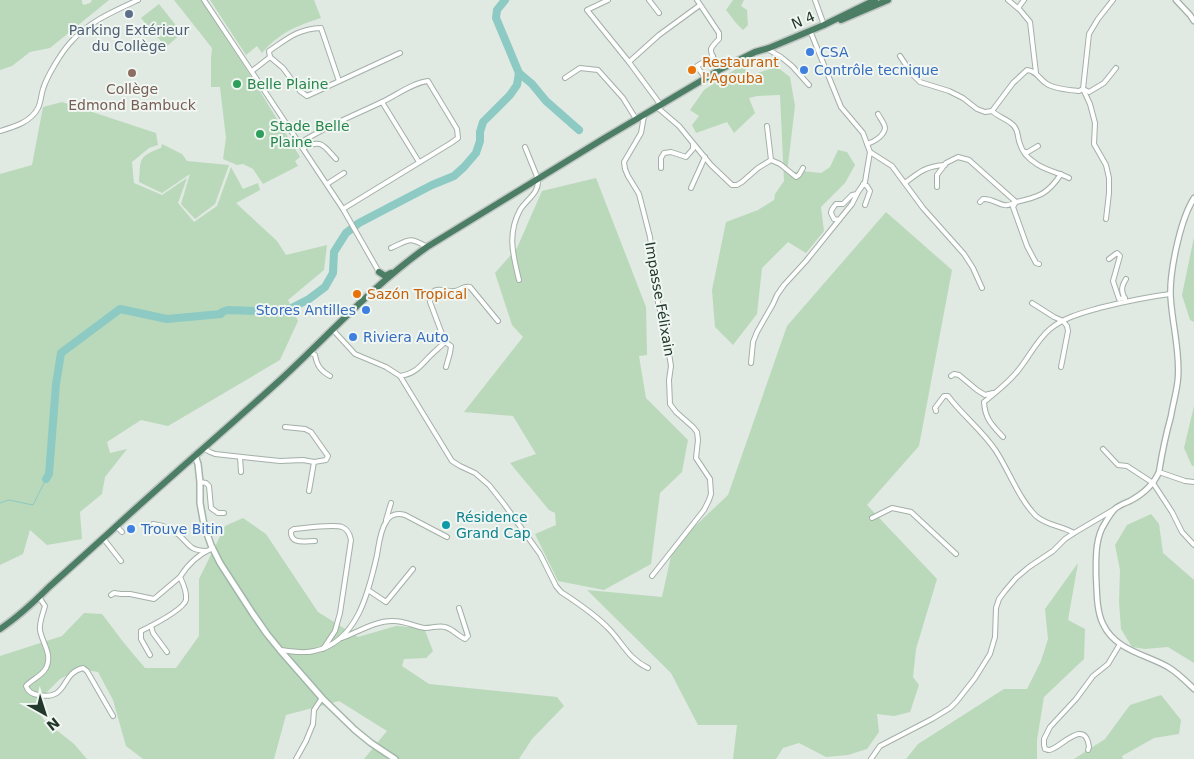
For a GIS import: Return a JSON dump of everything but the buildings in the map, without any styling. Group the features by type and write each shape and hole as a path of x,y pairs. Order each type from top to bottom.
{"highway":[{"name":"N 4","path":"0,629 39,597 310,352 374,290 427,247 722,68 755,52 824,25 875,0"},
{"name":"N 4","path":"342,321 419,255 636,119 722,70 888,0"},
{"path":"379,272 387,276 402,266"},
{"path":"374,290 382,280 379,272"}],"main road":[{"path":"195,455 198,464 200,503 204,525 212,548 220,563 267,634 322,698 355,730 395,759"}],"street":[{"path":"0,131 23,122 37,110 44,88 54,67 70,43 104,16 138,0"},
{"path":"204,0 343,209 379,272"},
{"path":"608,0 587,10 628,62 659,106 732,185 737,186 758,168 771,160"},
{"path":"649,0 659,13"},
{"path":"697,0 720,36 711,48 712,56 722,68"},
{"path":"814,0 824,25"},
{"path":"1008,0 1030,22 1036,73"},
{"path":"1018,8 1024,0"},
{"path":"1106,219 1109,178 1106,164 1094,144 1095,122 1083,89 1089,34 1113,0"},
{"path":"1176,0 1194,21"},
{"path":"628,62 700,5"},
{"path":"340,81 321,28 300,31 269,52 270,57 283,68 300,91 307,96 340,81 400,52"},
{"path":"750,364 753,342 777,295 852,204 863,184 870,152 863,133 841,107 811,33"},
{"path":"769,50 792,66 809,85"},
{"path":"705,78 698,66 712,56"},
{"path":"900,56 920,82 949,91 963,98 977,109 987,112 992,111 1006,90 1027,70 1036,73 1044,82 1053,86 1079,91 1083,89 1089,92 1104,83 1116,68"},
{"path":"252,71 270,57"},
{"path":"565,78 580,68 598,70 623,98 636,119"},
{"path":"300,143 410,87 428,81 457,129 458,138 343,209"},
{"path":"382,102 419,162"},
{"path":"992,111 1014,126 1018,132 1019,143 1034,163 1069,178"},
{"path":"867,144 876,140 885,130 885,126 878,114"},
{"name":"Impasse Félixain","path":"644,116 641,133 624,162 625,169 639,194 650,237 658,303 665,329 671,366 669,380 670,404 697,432 696,458 710,478 711,494 704,510 652,576"},
{"path":"767,126 771,160"},
{"path":"317,133 321,144 336,159"},
{"path":"661,168 661,158 664,153 671,152 686,157 692,148 692,141"},
{"path":"303,148 321,144"},
{"path":"1024,152 1028,152 1038,146"},
{"path":"518,280 512,248 513,232 520,211 538,188 538,180 525,147"},
{"path":"870,152 892,166 924,208 964,254 982,288"},
{"path":"937,187 937,175 945,165 958,156 969,160 1016,202"},
{"path":"691,188 705,157"},
{"path":"771,160 796,177 803,168"},
{"path":"905,183 920,171 933,165 945,165"},
{"path":"326,184 344,173"},
{"path":"980,202 983,199 987,199 1008,206 1042,195 1053,186 1061,174"},
{"path":"863,184 870,191 866,204"},
{"path":"839,220 834,219 831,210 836,204 843,204 852,195 857,194"},
{"path":"871,759 880,746 950,708 960,697 990,654 995,637 996,608 999,599 1023,573 1053,551 1074,532 1138,496 1153,483 1159,472 1178,376 1178,352 1170,294 1172,270 1178,241 1194,198"},
{"path":"1016,202 1013,207 1027,246 1038,264"},
{"path":"391,248 411,240 427,247"},
{"path":"1109,260 1117,253 1120,256 1113,281 1119,299 1170,294"},
{"path":"1126,279 1122,286 1122,293 1126,299"},
{"path":"446,367 451,346 445,342 430,302 432,292 436,290 455,291 466,286 470,288 498,322"},
{"path":"1003,437 989,422 984,402 1012,379 1050,329 1084,312 1126,299"},
{"path":"1032,303 1054,318 1063,321 1067,326 1068,331 1061,367"},
{"path":"333,330 355,354 386,367 400,376 452,461 475,473 489,485 540,554 561,592 598,618 632,657 648,668"},
{"path":"400,376 409,375 417,370 445,342"},
{"path":"310,352 315,355 316,364 325,374 330,376"},
{"path":"951,376 954,374 959,375 985,395 997,392"},
{"path":"936,411 935,408 940,401 944,396 948,396 990,443 1026,504 1036,516 1047,523 1074,532"},
{"path":"203,448 210,452 280,461 303,460 314,462 326,460 328,456 311,432 305,429 285,427"},
{"path":"1104,449 1118,465 1127,466 1153,483 1172,512 1182,532 1194,545"},
{"path":"240,457 241,472"},
{"path":"309,491 314,462"},
{"path":"1159,472 1185,481 1194,482"},
{"path":"200,482 206,483 209,486 211,508 218,513 224,513"},
{"path":"340,639 358,614 368,590 391,503"},
{"path":"872,518 892,508 912,512 956,554"},
{"path":"1115,508 1103,525 1097,546 1097,593 1102,623 1108,633 1120,644 1132,652 1170,668 1194,689"},
{"path":"385,523 393,514 400,513 447,537"},
{"path":"153,524 161,525 178,533 193,549 206,551"},
{"path":"116,526 122,532"},
{"path":"315,542 298,542 292,537 291,531 294,529 342,527 350,535 351,540 340,614 335,631 323,648"},
{"path":"103,538 120,560"},
{"path":"111,595 114,593 130,594 154,599 180,577 190,564 212,548"},
{"path":"368,590 386,602 413,569"},
{"path":"150,655 141,639 141,631 160,622 183,606 186,598 180,577"},
{"path":"39,597 45,606 40,629 49,659 46,669 26,686 28,690 32,694 49,697 57,694 70,676 79,668 83,668 87,671 113,716"},
{"path":"280,650 314,652 382,622 395,621 424,628 446,627 465,639 468,636 459,608"},
{"path":"151,626 153,633 167,652"},
{"path":"1088,750 1088,740 1079,734 1048,750 1045,749 1044,739 1050,727 1076,699 1093,676 1108,664 1120,644"},
{"path":"296,759 313,724 314,710 322,698"}],"green space":[{"path":"0,0 82,0 84,5 92,0 109,0 50,48 30,52 12,66 0,70"},
{"path":"174,0 201,0 247,70 300,157 295,161 298,166 263,184 253,169 243,164 237,165 223,159 226,138 220,87 211,87 212,48"},
{"path":"210,0 314,0 321,18 288,31 275,40 262,53 257,46 246,55"},
{"path":"733,0 744,0 741,6 747,10 748,25 743,30 726,10"},
{"path":"159,4 182,33 166,47 141,18"},
{"path":"742,65 748,73 754,74 777,67 790,77 795,106 787,173 802,171 821,173 830,167 838,150 847,152 855,165 845,183 821,207 824,231 806,253 788,242 762,268 757,314 733,345 715,327 712,290 726,222 758,210 774,200 775,194 784,181 780,95 749,98 755,113 734,133 727,122 696,133 692,125 699,116 690,110 704,90"},
{"path":"62,102 156,133 158,145 149,148 132,162 134,183 162,195 187,178 178,203 194,222 217,206 231,167 243,189 258,183 260,190 236,203 277,241 286,255 327,245 324,270 288,300 298,321 280,360 168,426 141,420 107,442 110,453 127,449 105,477 102,494 80,512 82,539 47,545 30,530 23,554 0,565 0,174 32,165 43,107"},
{"path":"162,144 182,154 187,161 229,165 215,204 195,219 181,204 190,174 162,193 139,182 142,160 148,154 161,148"},
{"path":"596,178 646,307 647,355 639,356 646,398 688,440 682,472 660,493 651,564 604,590 558,581 535,534 556,525 555,513 549,510 510,463 536,454 513,416 464,412 523,337 512,325 495,273 517,248 542,191"},
{"path":"886,212 952,270 919,446 867,505 937,579 916,649 913,677 919,685 910,712 894,716 877,714 879,732 867,749 848,755 826,757 799,743 783,748 776,759 733,759 737,725 698,725 671,673 587,590 662,597 673,547 728,495 787,326"},
{"path":"1194,237 1194,322 1190,320 1182,295"},
{"path":"1194,406 1194,466 1192,466 1184,448"},
{"path":"1151,514 1159,524 1163,553 1194,580 1194,663 1168,647 1145,649 1132,647 1121,629 1119,602 1120,570 1115,545 1127,525"},
{"path":"243,518 266,534 318,612 358,637 396,626 424,628 433,651 426,658 404,659 402,666 429,684 557,697 564,706 532,739 519,759 364,759 387,731 339,701 286,715 274,759 143,759 126,746 113,700 98,672 79,669 60,679 34,705 44,720 74,744 87,759 0,759 0,656 62,636 84,613 102,614 145,668 176,668 199,636 199,579 225,526"},
{"path":"1078,563 1068,620 1085,629 1084,659 1044,697 1037,740 1037,759 906,759 918,744 1004,689 1027,689 1041,661 1048,639 1045,609"},
{"path":"1161,695 1181,720 1179,734 1154,738 1122,756 1123,759 1074,759 1105,739 1130,705"}],"waterway":[{"path":"46,479 49,474 56,384 61,353 120,309 167,319 221,314 228,310 284,312 309,299 325,287 333,273 334,252 346,233 359,223 432,185 454,176 464,167 476,153 483,122 510,95 517,85 519,73 496,18 497,10 505,0"},
{"path":"519,73 532,84 546,101 579,130"},
{"path":"0,503 9,500 33,505 46,479"}],"place":[{"name":"Parking Extérieur du Collège","path":"129,14"},
{"name":"CSA","path":"810,52"},
{"name":"Restaurant l'Agouba","path":"692,70"},
{"name":"Contrôle tecnique","path":"804,70"},
{"name":"Collège Edmond Bambuck","path":"132,73"},
{"name":"Belle Plaine","path":"237,84"},
{"name":"Stade Belle Plaine","path":"260,134"},
{"name":"Sazón Tropical","path":"357,294"},
{"name":"Stores Antilles","path":"366,310"},
{"name":"Riviera Auto","path":"353,337"},
{"name":"Résidence Grand Cap","path":"446,525"},
{"name":"Trouve Bitin","path":"131,529"}]}
